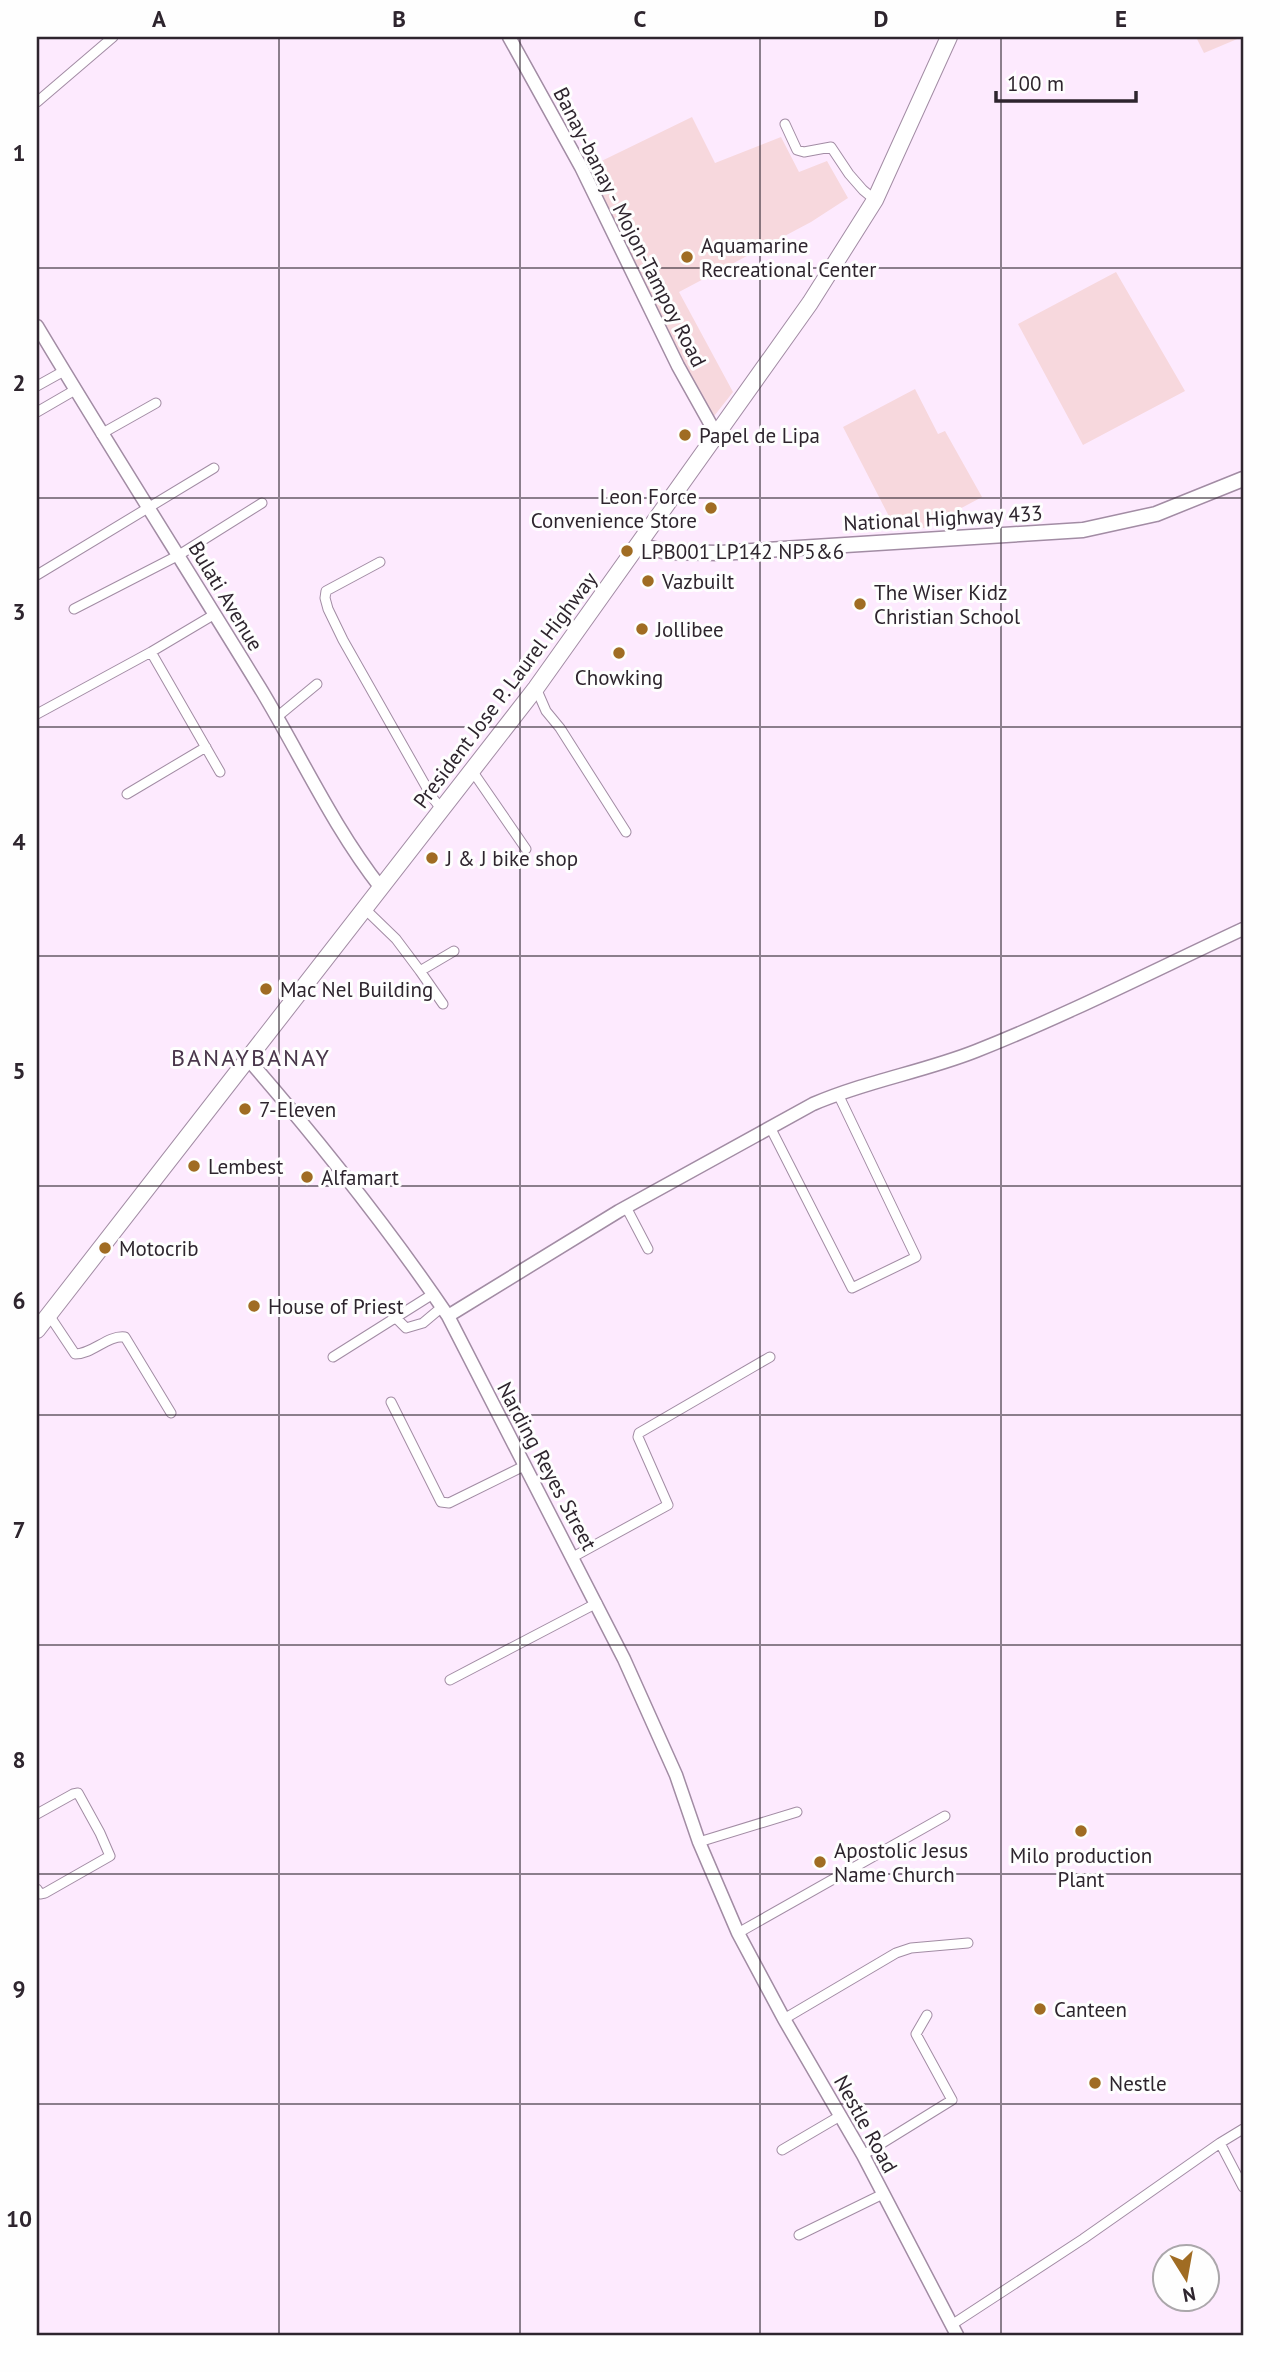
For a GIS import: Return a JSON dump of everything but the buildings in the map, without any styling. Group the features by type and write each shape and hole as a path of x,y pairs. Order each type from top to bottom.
{"highway":[{"name":"President Jose P. Laurel Highway","path":"37,1330 536,688 810,303 875,200 949,37"}],"main road":[{"name":"National Highway 433","path":"638,545 667,552 720,553 1083,530 1156,514 1243,479"}],"street":[{"path":"37,102 113,37"},
{"name":"Banay-banay - Mojon-Tampoy Road","path":"509,37 581,167 678,366 716,434"},
{"path":"785,124 797,149 804,152 831,147 849,174 875,200"},
{"name":"Bulati Avenue","path":"37,326 101,434 215,614 348,841 381,888"},
{"path":"37,386 64,371"},
{"path":"37,412 75,390"},
{"path":"101,434 156,404"},
{"path":"37,575 214,468"},
{"path":"74,609 179,555 262,503"},
{"path":"380,562 326,591 325,598 361,673 442,810"},
{"path":"37,714 215,614"},
{"path":"151,652 220,772"},
{"path":"277,717 317,684"},
{"path":"536,688 546,710 626,832"},
{"path":"127,794 206,747"},
{"path":"472,772 526,849"},
{"path":"365,909 396,939 443,1004"},
{"path":"395,1317 406,1328 415,1327 445,1312 770,1127 838,1094 974,1051 1090,1001 1243,929"},
{"path":"420,971 454,951"},
{"name":"Narding Reyes Street","path":"248,1059 329,1155 445,1312 597,1603 676,1775 699,1842 737,1933"},
{"path":"770,1127 852,1288 906,1262 916,1256 838,1094"},
{"path":"626,1207 648,1249"},
{"path":"333,1357 433,1294"},
{"path":"49,1315 75,1354 84,1353 117,1336 125,1337 171,1413"},
{"path":"573,1558 668,1505 638,1437 639,1433 770,1357"},
{"path":"391,1402 441,1502 449,1503 524,1466"},
{"path":"450,1680 597,1603"},
{"path":"37,1814 73,1794 78,1794 110,1856 45,1893 40,1894 37,1889"},
{"path":"699,1842 797,1812"},
{"path":"737,1933 945,1816"},
{"name":"Nestle Road","path":"737,1933 863,2155 955,2330"},
{"path":"784,2019 896,1953 911,1948 968,1943"},
{"path":"863,2155 952,2100 916,2034 927,2015"},
{"path":"782,2150 840,2116"},
{"path":"955,2330 1243,2129"},
{"path":"1220,2143 1243,2187"},
{"path":"799,2235 883,2193"}],"shaded area":[{"path":"1196,37 1242,37 1204,53"},
{"name":"Aquamarine Recreational Center","path":"692,117 715,163 781,137 799,172 827,161 848,198 811,222 679,292 733,392 711,420 583,170"},
{"path":"1116,272 1185,391 1083,445 1018,324"},
{"path":"915,389 938,434 945,431 982,497 924,528 895,528 843,427"}],"place":[{"name":"Aquamarine Recreational Center","path":"687,257"},
{"name":"Papel de Lipa","path":"685,435"},
{"name":"Leon Force Convenience Store","path":"711,508"},
{"name":"LPB001 LP142 NP5&6","path":"627,551"},
{"name":"Vazbuilt","path":"648,581"},
{"name":"The Wiser Kidz Christian School","path":"860,604"},
{"name":"Jollibee","path":"642,629"},
{"name":"Chowking","path":"619,653"},
{"name":"J & J bike shop","path":"432,858"},
{"name":"Mac Nel Building","path":"266,989"},
{"name":"7-Eleven","path":"245,1109"},
{"name":"Lembest","path":"194,1166"},
{"name":"Alfamart","path":"307,1177"},
{"name":"Motocrib","path":"105,1248"},
{"name":"House of Priest","path":"254,1306"},
{"name":"Milo production Plant","path":"1081,1831"},
{"name":"Apostolic Jesus Name Church","path":"820,1862"},
{"name":"Canteen","path":"1040,2009"},
{"name":"Nestle","path":"1095,2083"}],"district":[{"name":"BANAYBANAY","path":"251,1057"}]}
